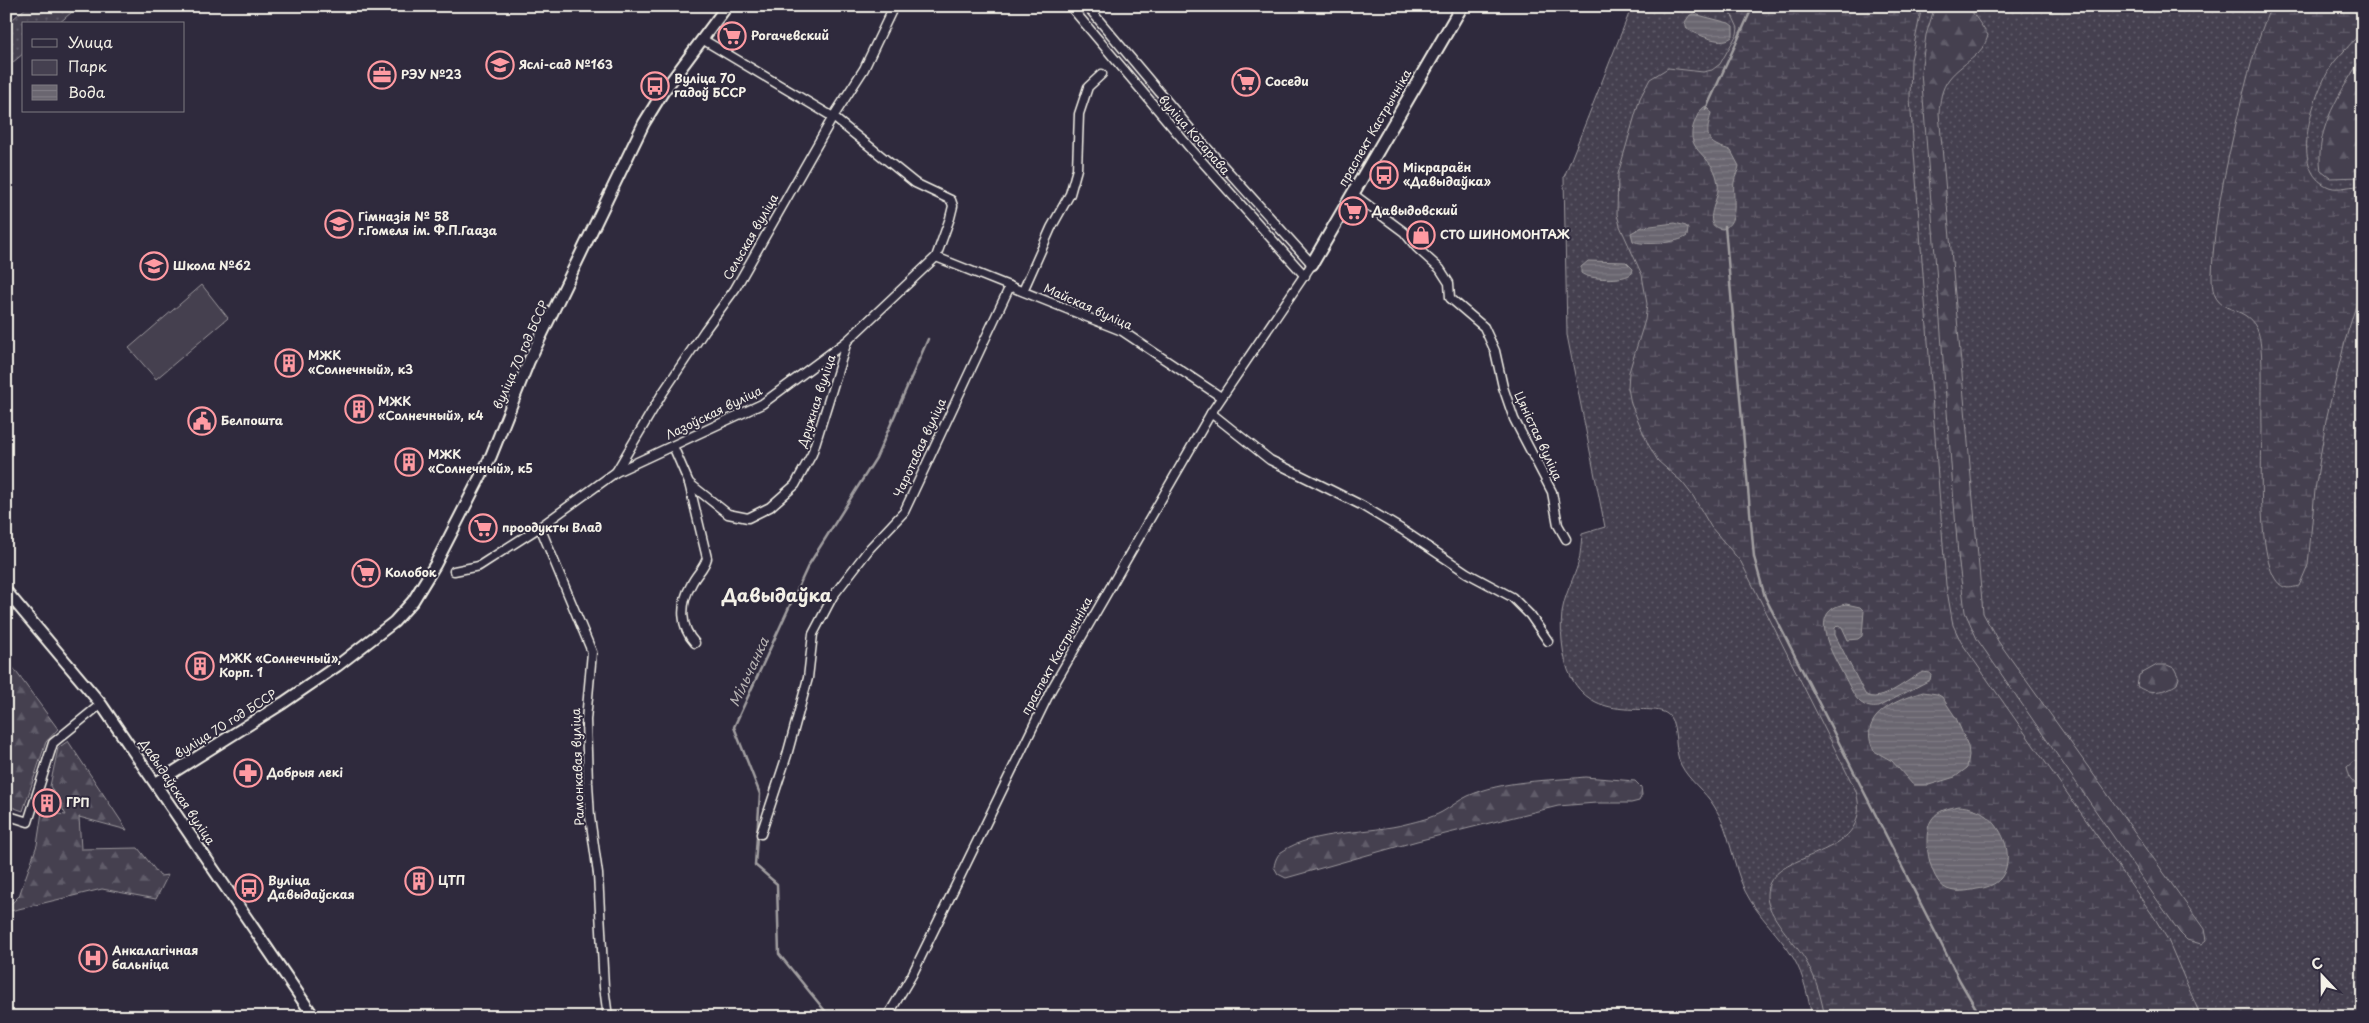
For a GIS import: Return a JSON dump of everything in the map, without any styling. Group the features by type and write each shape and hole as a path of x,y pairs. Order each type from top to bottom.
{"main road":[{"name":"праспект Кастрычніка","path":"1312,264 1462,6"}],"street":[{"name":"вуліца 70 год БССР","path":"156,783 284,703 337,666 387,627 413,601 436,565 491,456 528,362 644,123 663,92 727,6"},
{"name":"Сельская вуліца","path":"616,472 662,394 735,289 832,117 864,69 894,6"},
{"name":"вуліца Косарава","path":"1070,6 1178,133 1305,276"},
{"name":"вуліца Косарава","path":"1087,6 1198,138 1312,264"},
{"path":"702,39 832,117"},
{"path":"1024,291 1051,228 1070,194 1078,169 1079,114 1088,86 1102,74"},
{"name":"Лазоўская вуліца","path":"454,571 479,566 540,527 616,472 762,404 847,341 936,257 950,218 953,206 951,200 915,183 832,117"},
{"name":"Цяністая вуліца","path":"1353,194 1404,232 1417,248 1440,269 1449,283 1450,298 1484,327 1495,351 1503,387 1514,419 1552,492 1558,524 1566,539"},
{"name":"Майская вуліца","path":"936,257 1122,331 1221,397"},
{"name":"праспект Кастрычніка","path":"886,1017 912,975 1051,690 1211,413 1312,264"},
{"name":"Чаротавая вуліца","path":"761,834 787,755 808,678 813,634 833,596 870,548 904,512 1010,286"},
{"name":"Дружная вуліца","path":"689,483 728,514 741,518 754,516 770,507 795,484 812,454 847,341"},
{"path":"1211,413 1270,460 1361,505 1402,528 1467,573 1512,597 1530,615 1548,641"},
{"name":"Дружная вуліца","path":"673,446 689,483 707,558 705,566 691,585 684,608 683,621 686,633 696,643"},
{"name":"Рамонкавая вуліца","path":"540,527 592,652 586,720 588,791 598,874 604,987 608,1017"},
{"name":"Давыдаўская вуліца","path":"6,591 101,704 314,1017"},
{"path":"6,815 28,822 52,744 101,704"}],"green space":[{"path":"28,6 79,6 60,22 22,22 22,55 6,68 6,25"},
{"path":"1632,6 2363,6 2363,1017 1812,1017 1805,987 1797,966 1788,950 1745,891 1720,816 1681,765 1677,753 1674,727 1670,717 1663,712 1611,707 1596,702 1582,693 1571,677 1563,652 1561,633 1563,607 1579,560 1582,534 1605,527 1567,335 1564,177"},
{"path":"1714,6 1922,6 1911,60 1910,98 1946,585 1953,625 1961,642 2154,917 2168,940 2201,1017 1825,1017 1818,989 1810,969 1771,911 1767,895 1772,879 1784,868 1837,843 1851,831 1858,814 1856,791 1741,562 1711,527 1693,496 1682,482 1658,461 1648,444 1631,404 1628,388 1629,372 1645,320 1647,304 1642,275 1620,226 1617,214 1618,174 1640,98 1650,79 1668,68 1703,72 1712,70 1720,64 1737,34 1738,28 1729,12"},
{"path":"1935,6 1968,6 1988,35 1982,49 1954,73 1946,83 1941,95 1939,113 1983,613 1998,641 2204,929 2206,940 2201,944 2187,940 2180,933 1977,639 1965,612 1958,555 1921,72 1926,35"},
{"path":"2271,6 2363,6 2364,18 2363,27 2359,34 2330,68 2324,80 2317,96 2308,131 2307,149 2309,165 2316,178 2333,188 2363,187 2363,283 2345,341 2326,420 2315,490 2308,565 2299,586 2290,588 2284,587 2275,578 2268,561 2264,539 2261,487 2262,362 2257,329 2251,320 2222,304 2217,299 2213,290 2212,276 2215,235 2229,154 2252,60"},
{"path":"2363,55 2363,177 2330,178 2321,171 2320,155 2326,125 2339,96"},
{"path":"202,285 228,318 156,379 129,348"},
{"path":"6,658 58,729 46,742 23,811 6,805"},
{"path":"2157,665 2167,665 2174,668 2179,678 2177,684 2168,689 2157,691 2146,691 2137,686 2139,675"},
{"path":"68,741 127,830 79,817 81,849 138,848 160,876 168,875 156,899 102,889 6,912 6,909 19,896 37,845 42,812 66,815 50,786 58,748"},
{"path":"2354,761 2363,762 2363,792 2350,778 2347,767"},
{"path":"1585,777 1635,781 1641,787 1642,795 1639,801 1631,803 1558,806 1417,841 1286,878 1278,874 1274,867 1279,854 1295,844 1325,836 1392,827 1420,820 1442,812 1461,799 1496,787 1526,782"}],"water":[{"path":"1694,14 1729,23 1733,26 1733,36 1729,39 1717,40 1704,37 1687,29 1685,22 1690,15"},
{"path":"1706,106 1711,113 1708,126 1709,139 1716,145 1731,151 1739,166 1734,182 1732,221 1723,229 1716,228 1711,219 1718,188 1716,175 1708,161 1698,151 1692,139 1695,121 1698,114"},
{"path":"1675,223 1686,226 1688,229 1687,236 1660,243 1638,243 1633,241 1631,233 1642,227"},
{"path":"1588,261 1626,262 1633,269 1632,273 1628,276 1607,279 1591,277 1581,273 1581,267"},
{"path":"1846,604 1860,607 1864,611 1862,636 1858,639 1848,640 1842,627 1838,625 1835,628 1835,635 1865,694 1871,697 1886,694 1923,672 1930,673 1930,680 1878,707 1869,707 1860,702 1853,693 1834,657 1829,646 1824,624 1827,615 1834,608"},
{"path":"1923,692 1937,694 1942,697 1956,718 1968,746 1969,755 1967,768 1955,777 1929,785 1913,785 1892,761 1874,751 1870,739 1870,728 1874,719 1882,711 1901,700"},
{"path":"1959,806 1974,809 1987,816 2003,836 2007,853 2005,870 1999,880 1987,887 1965,891 1947,889 1941,884 1931,867 1927,835 1932,819 1941,811"}],"waterway":[{"path":"1706,109 1753,6"},
{"path":"1725,226 1754,557 1765,597 1960,981 1981,1017"},
{"name":"Мільчанка","path":"830,1017 779,954 777,884 755,865 760,794 734,727 808,566 876,458 928,339"}],"place":[{"name":"Рогачевский","path":"732,36"},
{"name":"Яслі-сад №163","path":"500,65"},
{"name":"РЭУ №23","path":"382,75"},
{"name":"Соседи","path":"1246,82"},
{"name":"Вуліца 70 гадоў БССР","path":"655,86"},
{"name":"Мікрараён «Давыдаўка»","path":"1384,175"},
{"name":"Давыдовский","path":"1353,211"},
{"name":"Гімназія № 58 г.Гомеля ім. Ф.П.Гааза","path":"339,224"},
{"name":"СТО ШИНОМОНТАЖ","path":"1421,235"},
{"name":"Школа №62","path":"154,266"},
{"name":"МЖК «Солнечный», к3","path":"289,363"},
{"name":"МЖК «Солнечный», к4","path":"359,409"},
{"name":"Белпошта","path":"202,421"},
{"name":"МЖК «Солнечный», к5","path":"409,462"},
{"name":"проодукты Влад","path":"483,528"},
{"name":"Колобок","path":"366,573"},
{"name":"МЖК «Солнечный», Корп. 1","path":"200,666"},
{"name":"Добрыя лекі","path":"248,773"},
{"name":"ГРП","path":"47,803"},
{"name":"ЦТП","path":"419,881"},
{"name":"Вуліца Давыдаўская","path":"249,888"},
{"name":"Анкалагічная бальніца","path":"93,958"}],"district":[{"name":"Давыдаўка","path":"777,596"}]}
